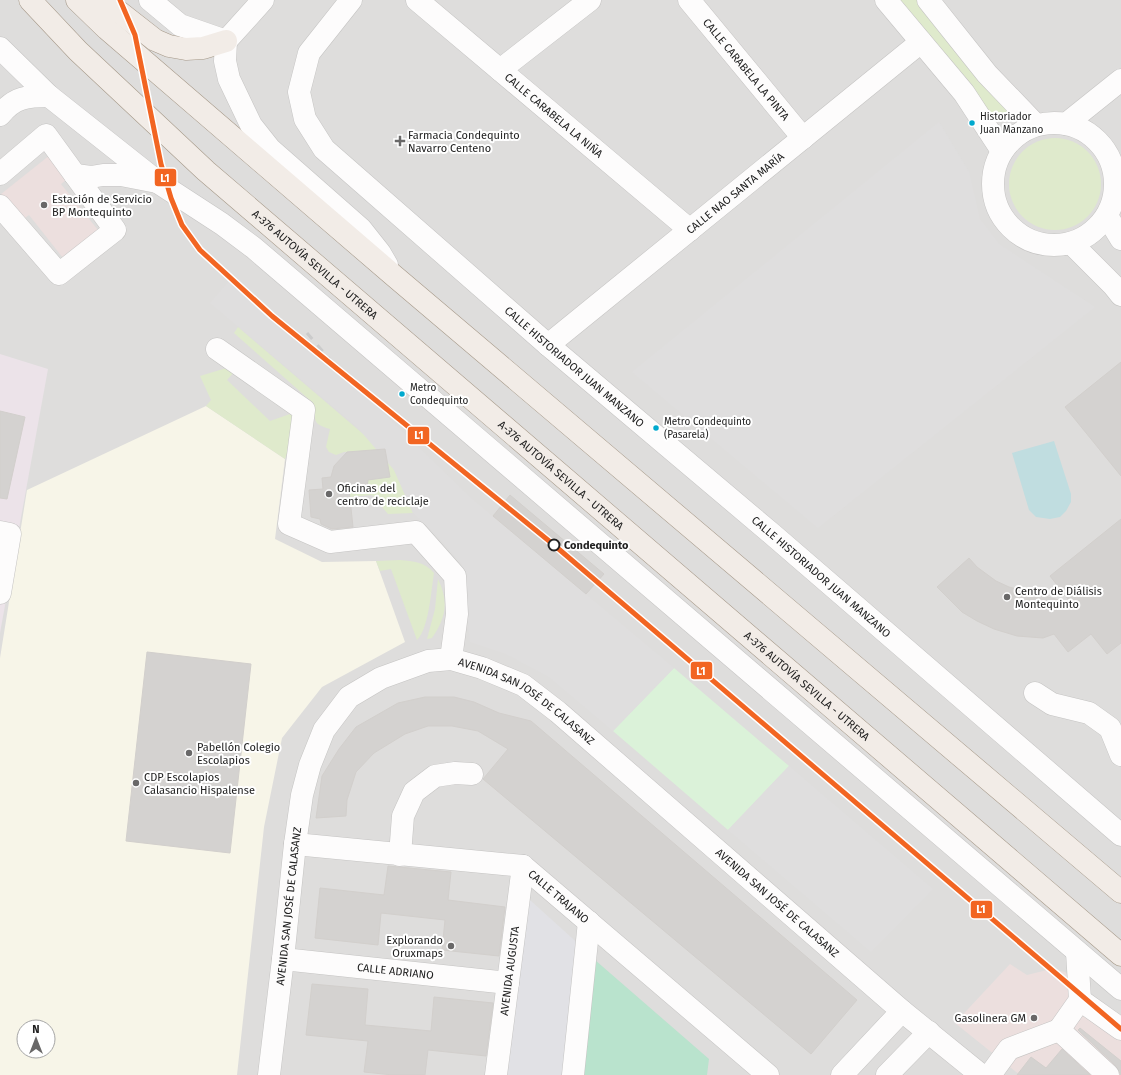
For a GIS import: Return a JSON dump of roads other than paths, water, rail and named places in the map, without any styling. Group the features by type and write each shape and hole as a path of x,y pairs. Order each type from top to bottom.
{"main road":[{"name":"A-376 AUTOVÍA SEVILLA - UTRERA","path":"30,0 78,51 206,171 1121,955"},
{"path":"77,0 107,29 393,275 1121,892"},
{"path":"104,0 155,40 169,46 186,49 203,48 226,41"},
{"path":"1078,855 1121,879"}],"street":[{"path":"150,0 180,25 226,41"},
{"path":"263,0 226,41 225,62 229,79 251,125 270,149 361,229 380,253 393,275"},
{"name":"CALLE HISTORIADOR JUAN MANZANO","path":"351,0 309,53 299,92 305,119 324,149 466,279 548,345 772,534 1121,835"},
{"name":"CALLE CARABELA LA NIÑA","path":"417,0 690,230"},
{"path":"500,70 590,0"},
{"name":"CALLE CARABELA LA PINTA","path":"689,0 803,138"},
{"path":"886,0 964,93 1002,151"},
{"path":"928,0 987,74 1036,125"},
{"name":"CALLE NAO SANTA MARÍA","path":"548,345 922,42"},
{"path":"0,48 49,96 159,183 222,224 254,248 1121,989"},
{"path":"1066,124 1121,80"},
{"path":"0,115 20,98 49,96"},
{"path":"1051,123 1066,124 1092,136 1110,158 1118,184 1107,216 1091,233 1071,243 1048,245 1019,234 999,210 993,180 1002,151 1017,135 1036,125 1051,123"},
{"path":"0,174 46,135 115,230 58,274 0,206"},
{"path":"75,175 91,177 121,175 159,183"},
{"path":"1107,216 1121,238"},
{"path":"1071,243 1121,295"},
{"path":"217,349 304,410 289,524 330,542 416,532 455,576 457,614 451,658"},
{"path":"0,532 10,534 0,593"},
{"name":"AVENIDA SAN JOSÉ DE CALASANZ","path":"269,1075 295,844 302,795 310,765 324,730 349,697 381,678 428,661 451,658 482,668 523,685 558,712 902,1011 981,1075"},
{"path":"1035,693 1052,704 1089,713 1115,722 1121,755"},
{"path":"400,854 403,816 414,792 435,776 455,773 472,774"},
{"name":"CALLE TRAJANO","path":"295,844 523,866 589,922 742,1064 768,1075"},
{"name":"AVENIDA AUGUSTA","path":"496,1075 523,866"},
{"path":"573,1075 589,922"},
{"path":"990,1075 1009,1049 1058,1030 1080,1000 1077,952"},
{"name":"CALLE ADRIANO","path":"283,959 508,983"},
{"path":"1080,1000 1121,1029"},
{"path":"842,1075 902,1011"},
{"path":"1058,1030 1108,1075"},
{"path":"887,1075 905,1065 929,1032"}],"water":[{"path":"1054,441 1071,494 1071,502 1066,511 1060,517 1050,519 1036,517 1029,510 1012,453"}],"railway":[{"path":"307,333 338,369"}],"place":[{"name":"Historiador Juan Manzano","path":"972,123"},
{"name":"Farmacia Condequinto Navarro Centeno","path":"400,141"},
{"name":"Estación de Servicio BP Montequinto","path":"44,205"},
{"name":"Metro Condequinto","path":"402,394"},
{"name":"Metro Condequinto (Pasarela)","path":"656,428"},
{"name":"Oficinas del centro de reciclaje","path":"329,494"},
{"name":"Condequinto","path":"554,545"},
{"name":"Centro de Diálisis Montequinto","path":"1007,597"},
{"name":"Pabellón Colegio Escolapios","path":"189,753"},
{"name":"CDP Escolapios Calasancio Hispalense","path":"136,783"},
{"name":"Explorando Oruxmaps","path":"451,946"},
{"name":"Gasolinera GM","path":"1034,1018"}]}
